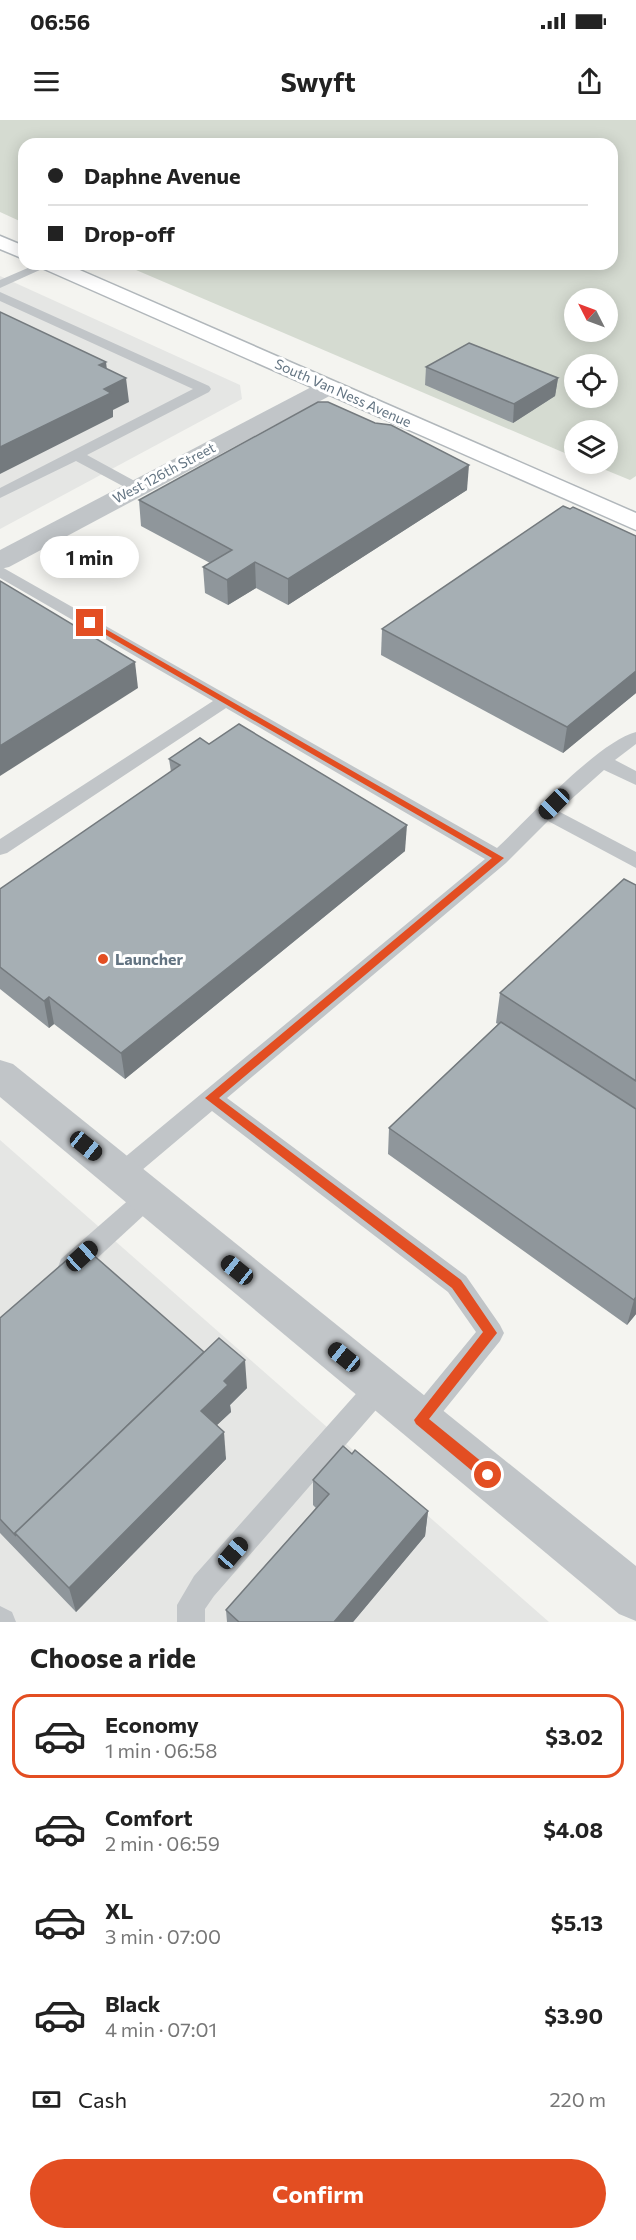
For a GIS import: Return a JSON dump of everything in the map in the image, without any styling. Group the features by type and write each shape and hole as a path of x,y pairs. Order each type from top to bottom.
{"main road":[{"path":"0,242 18,250"},
{"name":"South Van Ness Avenue","path":"62,270 636,522"}],"street":[{"name":"West 126th Street","path":"0,561 328,387"},
{"path":"0,1075 636,1597"}],"lane":[{"path":"0,284 34,270"},
{"path":"0,296 204,389 0,494"},
{"path":"76,455 137,488"},
{"path":"0,571 499,858"},
{"path":"0,848 225,701"},
{"path":"52,1283 211,1098 499,858 625,742 636,738"},
{"path":"603,762 636,779"},
{"path":"546,813 636,861"},
{"path":"211,1098 457,1284 491,1333 420,1420"},
{"path":"191,1622 191,1605 204,1586 380,1386"}],"shaded area":[{"path":"0,120 636,120 636,476 630,480 615,474 618,474 618,420 564,420 564,453 136,270 618,270 618,138 18,138 18,220 0,212"},
{"path":"0,276 240,385 242,399 0,529"},
{"path":"0,1140 549,1622 0,1622"}],"building":[{"path":"0,312 106,362 99,365 126,378 104,389 111,393 0,447"},
{"path":"469,343 558,378 514,404 426,367"},
{"path":"318,402 328,402 375,423 391,425 469,465 288,579 255,562 227,580 203,567 232,550 139,500"},
{"path":"563,506 570,509 573,507 636,536 636,671 567,727 382,629"},
{"path":"0,581 135,662 0,746"},
{"path":"239,724 407,825 121,1053 49,997 44,1001 0,967 0,889 180,765 169,759 200,738 209,744"},
{"path":"624,879 636,885 636,1081 500,993"},
{"path":"501,1022 636,1109 636,1297 634,1300 389,1128"},
{"path":"83,1246 204,1352 15,1533 16,1536 0,1519 0,1318"},
{"path":"219,1338 245,1360 224,1381 228,1385 201,1411 224,1432 69,1588 15,1533"},
{"path":"343,1446 352,1454 355,1450 428,1511 334,1622 239,1622 226,1610 329,1494 313,1480"}],"place":[{"name":"Launcher","path":"103,959"}],"route":[{"path":"90,623 499,858 211,1098 457,1284 491,1333 420,1420 488,1475"}]}
